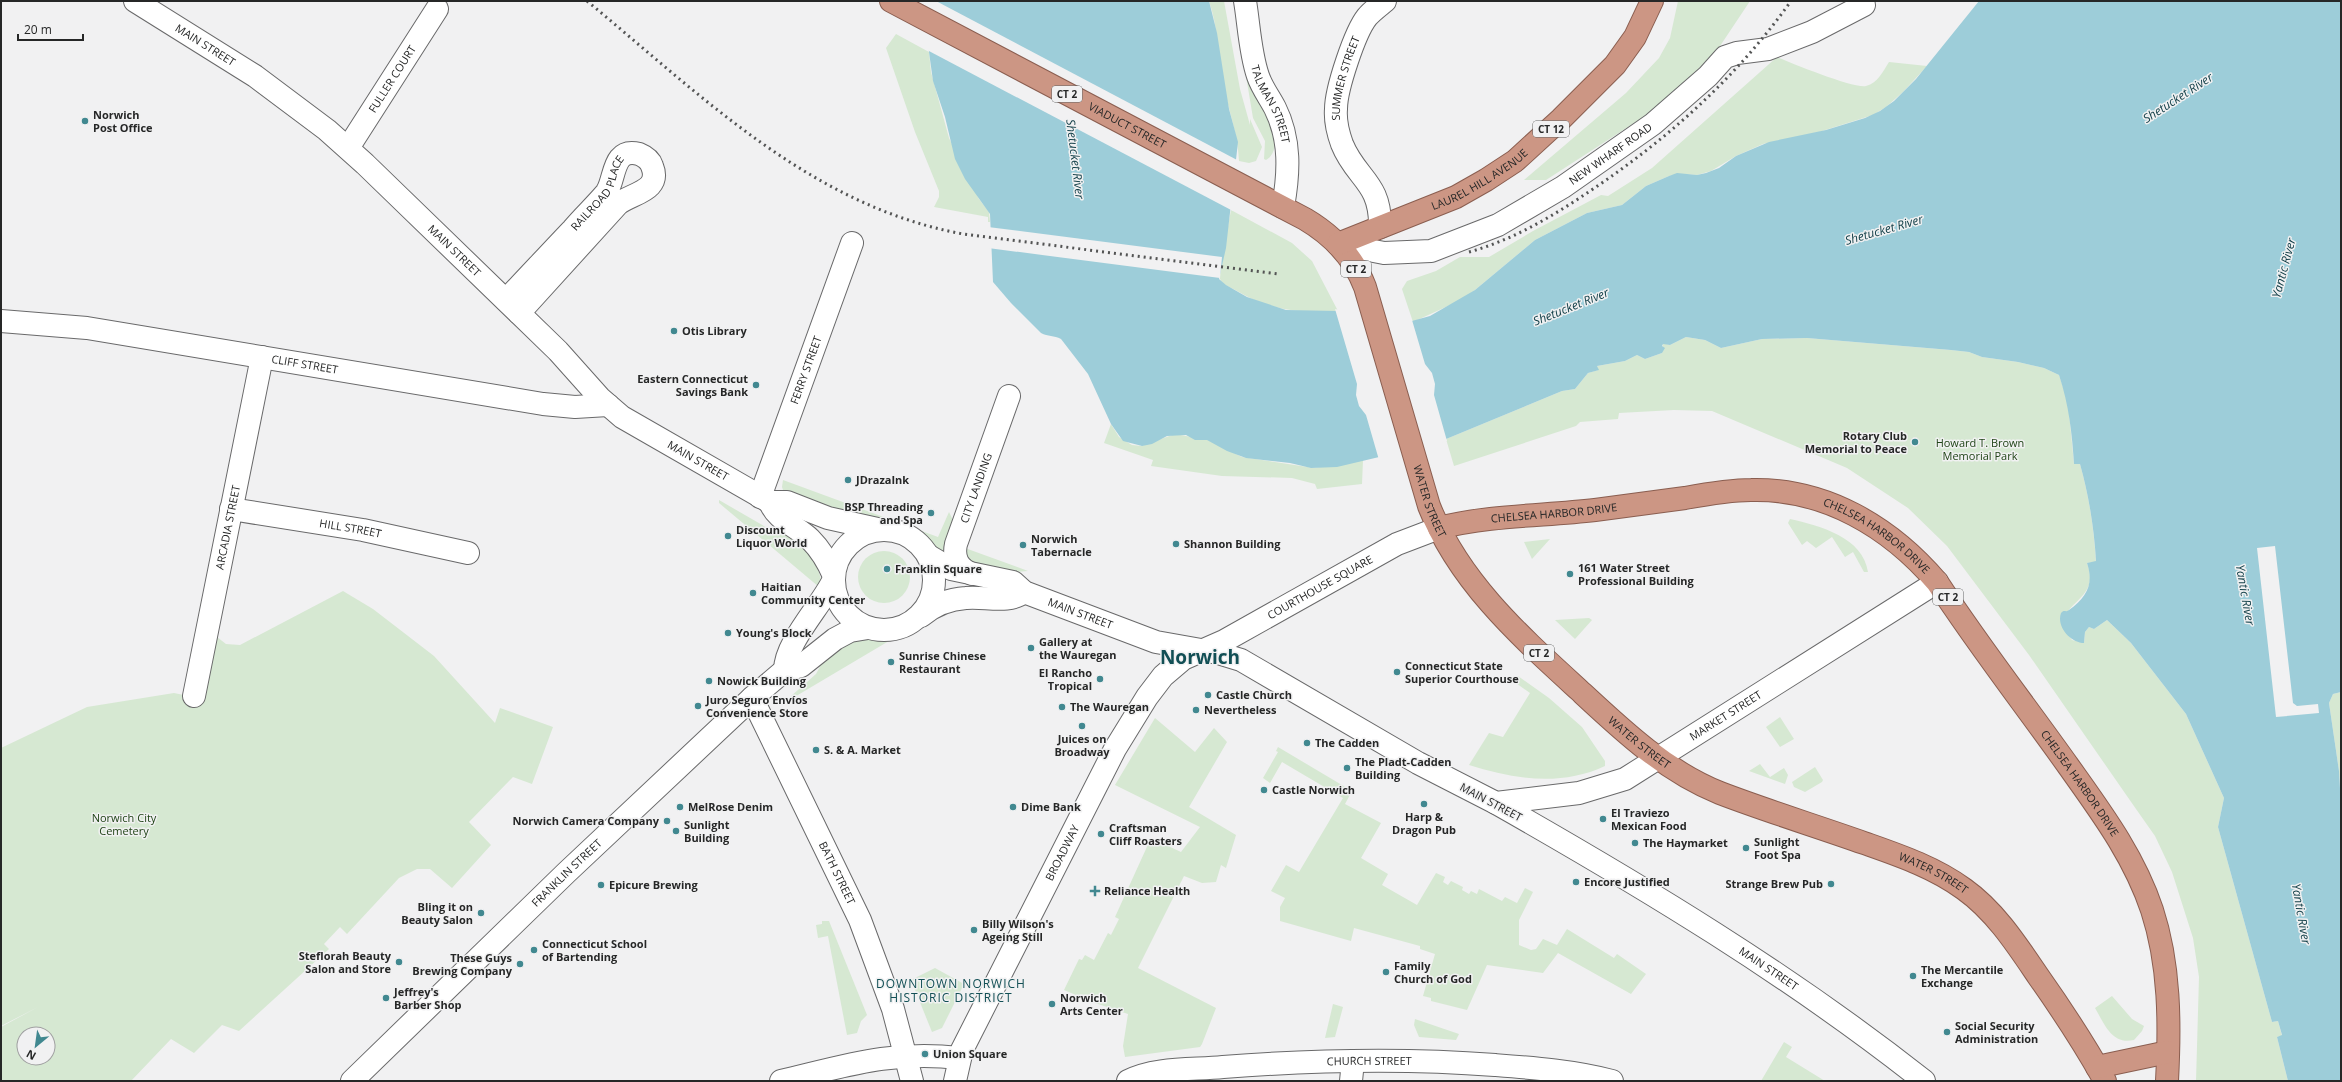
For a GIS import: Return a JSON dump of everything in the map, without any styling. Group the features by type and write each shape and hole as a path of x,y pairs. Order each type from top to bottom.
{"highway":[{"name":"LAUREL HILL AVENUE","path":"1338,244 1470,189 1501,171 1524,153 1572,109 1615,65 1630,44 1652,1"},
{"name":"VIADUCT STREET","path":"893,2 1283,207 1319,228 1338,244"},
{"name":"WATER STREET","path":"1338,244 1360,275 1368,297 1429,506 1439,528 1472,582 1503,619 1619,727 1659,759 1718,792 1898,855 1938,873 1966,890 1992,915 2012,938 2101,1074"},
{"name":"CHELSEA HARBOR DRIVE","path":"1439,528 1491,519 1616,507 1728,491 1776,491 1802,495 1827,503 1868,522 1911,553 1937,582 2104,816 2135,868 2153,911 2162,950 2168,988 2167,1081"},
{"path":"2101,1074 2168,1052"}],"street":[{"name":"MAIN STREET","path":"135,1 271,87 348,148 562,355 608,405 661,440 765,499 780,517 804,534 818,548 834,578"},
{"name":"TALMAN STREET","path":"1245,1 1256,69 1262,86 1276,110 1286,141 1288,175 1283,207"},
{"name":"SUMMER STREET","path":"1380,227 1378,200 1373,188 1348,156 1342,145 1336,120 1336,107 1337,94 1360,29 1366,18 1385,1"},
{"name":"NEW WHARF ROAD","path":"1338,244 1384,253 1431,251 1498,225 1563,187 1653,124 1708,76 1725,57 1737,53 1768,49 1812,32 1864,5"},
{"name":"FULLER COURT","path":"348,148 437,9"},
{"name":"RAILROAD PLACE","path":"632,153 646,159 653,170 654,177 648,188 642,193 626,198 618,204 512,306 606,192 617,161 625,155 632,153"},
{"name":"FERRY STREET","path":"765,499 852,243"},
{"name":"CLIFF STREET","path":"1,321 87,328 543,404 575,407 608,405"},
{"name":"ARCADIA STREET","path":"194,696 262,358"},
{"name":"CITY LANDING","path":"972,574 963,570 957,561 955,552 957,541 1009,396"},
{"name":"MAIN STREET","path":"765,499 787,502 828,518 882,530"},
{"name":"HILL STREET","path":"231,509 363,530 468,553"},
{"name":"COURTHOUSE SQUARE","path":"1203,650 1397,544 1439,528"},
{"path":"785,670 786,661 792,643 816,612 834,578 838,560 848,546 861,536 882,530 899,532 909,536 922,547 928,556 934,571 934,588 929,604 919,617"},
{"name":"MAIN STREET","path":"928,556 945,566 972,574 1011,581 1018,584 1024,592 1156,642 1230,656 1248,664 1412,760 1496,803 1595,859 1757,961 1859,1030 1924,1081"},
{"path":"834,578 837,598 845,612 858,623 868,628 878,630 895,630 906,626 934,607 954,600 974,597 1011,598 1024,592"},
{"name":"MARKET STREET","path":"1496,803 1559,796 1597,788 1625,779 1659,759 1937,582"},
{"name":"FRANKLIN STREET","path":"352,1081 566,873 752,698 785,670 801,666 844,634 857,629 868,628"},
{"name":"BROADWAY","path":"955,1081 960,1058 1127,728 1151,691 1163,676 1183,660 1203,650"},
{"name":"BATH STREET","path":"752,698 860,920 888,994 907,1055"},
{"path":"907,1055 912,1081"},
{"path":"781,1081 863,1061 907,1055 960,1058"},
{"name":"CHURCH STREET","path":"1128,1081 1138,1076 1160,1072 1246,1066 1352,1071 1429,1060 1556,1071 1612,1081"}],"green space":[{"path":"1209,1 1224,1 1240,89 1250,125 1250,119 1262,147 1256,161 1249,163 1239,161 1235,131 1223,83 1216,31"},
{"path":"1678,1 1750,1 1718,49 1665,103 1546,180 1524,180 1626,93 1659,58 1670,38"},
{"path":"896,34 929,52 931,72 949,138 979,199 989,212 990,222 988,222 988,217 934,207 939,197 939,191 915,132 886,48"},
{"path":"1777,57 1823,75 1849,84 1860,86 1866,86 1874,82 1889,62 1927,66 1903,92 1886,107 1873,115 1819,132 1763,144 1736,156 1711,171 1697,175 1682,174 1669,176 1646,186 1622,205 1587,213 1535,240 1461,300 1413,322 1402,289 1407,281 1436,271 1460,257 1489,257 1533,231 1601,195 1608,196 1652,168"},
{"path":"1246,76 1273,131 1275,143 1273,153 1266,160 1264,159 1265,141 1253,118"},
{"path":"1231,210 1292,243 1312,261 1338,311 1298,311 1273,306 1261,303 1224,284 1219,276"},
{"name":"Howard T. Brown Memorial Park","path":"1686,337 1705,340 1721,348 1762,339 1807,338 1951,350 1969,352 1982,357 2018,362 2044,368 2059,375 2068,402 2074,464 2080,464 2088,500 2094,537 2096,562 2087,563 2090,579 2089,585 2083,595 2066,613 2062,626 2072,640 2084,643 2085,632 2089,627 2094,629 2107,620 2131,643 2186,714 2224,798 2218,827 2272,1022 2278,1021 2282,1036 2277,1037 2288,1081 2196,1081 2199,977 2193,938 2172,872 2155,836 2029,655 1947,546 1908,508 1847,468 1712,411 1674,410 1619,413 1618,419 1580,422 1576,426 1454,466 1446,439 1562,391 1575,389 1588,373 1598,370 1597,366 1625,361 1637,355 1645,359 1662,353 1663,343 1670,345"},
{"path":"1111,424 1119,437 1132,445 1141,446 1175,434 1208,440 1242,457 1314,468 1363,460 1362,484 1317,489 1315,484 1292,478 1222,476 1151,466 1153,460 1104,443"},
{"path":"783,480 938,537 949,512 954,522 947,554 933,547 925,538 907,527 869,521 784,493 782,487"},
{"path":"719,500 769,529 789,533 816,560 822,584 819,587 719,503"},
{"path":"1790,519 1827,530 1849,542 1858,550 1864,560 1868,572 1864,572 1853,552 1845,557 1832,537 1816,548 1807,541 1802,545 1788,523"},
{"path":"1550,539 1532,559 1524,542"},
{"path":"965,548 1028,571 1016,572 967,562"},
{"path":"879,551 889,551 903,558 910,572 910,582 903,596 889,603 879,603 869,599 862,592 858,582 858,572 862,562 869,555"},
{"name":"Norwich City Cemetery","path":"343,591 373,609 434,656 495,723 500,708 553,727 532,784 513,777 469,822 491,845 452,888 430,869 417,869 399,878 347,934 340,927 324,944 329,949 239,1031 222,1025 194,1053 171,1039 131,1081 1,1081 1,1027 38,1007 1,1026 1,748 87,707 174,693 203,699 217,637 226,644 240,645"},
{"path":"1589,618 1592,620 1575,639 1555,620"},
{"path":"899,635 781,705 816,674 826,655 838,646 873,636"},
{"path":"1518,676 1549,698 1582,727 1605,761 1605,766 1588,773 1571,777 1537,779 1503,774 1469,765 1489,733 1503,737 1530,693 1513,681"},
{"path":"2341,692 2341,805 2339,771 2329,703 2333,694"},
{"path":"1780,717 1794,739 1780,747 1766,727"},
{"path":"1155,718 1195,752 1214,728 1227,742 1189,807 1236,835 1226,868 1221,865 1216,882 1202,883 1184,876 1138,968 1216,1008 1202,1044 1200,1047 1125,1057 1123,1046 1128,1014 1095,1003 1064,990 1079,959 1082,960 1085,955 1094,960 1108,933 1111,935 1119,919 1115,917 1151,838 1181,852 1200,827 1115,785"},
{"path":"1278,747 1352,791 1345,804 1381,823 1361,858 1388,874 1382,885 1417,905 1436,873 1445,877 1443,882 1448,885 1451,881 1463,887 1462,890 1469,894 1471,891 1477,894 1479,889 1502,901 1505,897 1517,903 1525,888 1533,892 1519,920 1519,945 1531,950 1536,949 1543,939 1557,945 1567,929 1614,958 1617,954 1646,974 1631,994 1558,953 1543,973 1487,965 1467,1010 1431,1001 1431,998 1423,996 1435,954 1420,949 1420,946 1354,928 1351,941 1280,921 1280,907 1285,898 1271,891 1286,865 1299,872 1343,798 1282,762 1270,783 1263,778 1278,752 1276,751"},
{"path":"1760,764 1770,777 1784,768 1788,775 1785,784 1749,771"},
{"path":"1815,767 1823,780 1822,782 1805,792 1794,787 1792,782"},
{"path":"822,921 829,921 867,1015 861,1021 857,1033 847,1035 828,936 818,938 816,925 822,924"},
{"path":"935,968 964,984 942,1028 932,1032 911,980"},
{"path":"2112,996 2132,1019 2144,1026 2142,1031 2134,1040 2126,1041 2115,1037 2106,1027 2095,1008"},
{"path":"1333,1004 1343,1007 1335,1037 1325,1038"},
{"path":"1415,1019 1459,1034 1456,1040 1419,1037 1414,1025"},
{"path":"1784,1042 1792,1047 1786,1057 1825,1081 1761,1081"}],"water":[{"path":"909,1 1209,1 1217,33 1229,109 1238,142 1226,248 1219,279 1226,285 1247,297 1286,310 1338,311 1401,324 1430,316 1475,290 1535,240 1587,213 1622,205 1646,186 1677,173 1697,175 1706,173 1719,168 1736,156 1769,142 1826,130 1865,118 1880,111 1894,101 1916,79 1979,1 2341,1 2341,692 2333,694 2329,703 2339,771 2341,805 2341,1081 2288,1081 2277,1037 2282,1035 2278,1021 2272,1022 2218,827 2224,798 2186,714 2131,643 2107,620 2094,629 2089,627 2085,632 2084,643 2070,637 2063,629 2061,624 2061,613 2069,610 2075,605 2087,590 2090,577 2087,563 2096,561 2094,536 2088,500 2080,464 2074,464 2070,419 2059,375 2044,368 2018,362 1982,357 1969,352 1951,350 1807,338 1762,339 1721,348 1705,340 1686,337 1670,345 1663,344 1662,346 1665,348 1662,353 1645,359 1637,355 1625,361 1597,366 1599,370 1588,373 1575,389 1562,391 1434,444 1337,467 1311,468 1290,463 1246,458 1227,451 1207,440 1195,440 1186,435 1167,436 1152,444 1142,446 1123,441 1111,424 1088,374 1061,339 1041,333 1011,303 993,282 990,214 965,179 955,159 945,117 933,81 928,45"}],"pier":[{"path":"907,1 936,1 1239,161 1233,211 927,50"},
{"path":"988,227 1222,257 1220,278 988,248"},
{"path":"1335,309 1401,322 1412,320 1425,364 1432,373 1435,384 1434,395 1447,441 1435,446 1379,460 1366,415 1359,406 1356,395 1357,384"},
{"path":"2275,546 2293,703 2297,706 2318,704 2319,713 2276,717 2257,548"}],"railway":[{"path":"587,1 673,74 761,143 808,173 856,199 908,220 963,234 1278,274"},
{"path":"1469,252 1501,241 1547,218 1590,191 1647,150 1700,105 1724,81 1770,29 1791,1"}],"place":[{"name":"Norwich Post Office","path":"85,121"},
{"name":"Otis Library","path":"674,331"},
{"name":"Eastern Connecticut Savings Bank","path":"756,385"},
{"name":"Rotary Club Memorial to Peace","path":"1915,442"},
{"name":"JDrazaInk","path":"848,480"},
{"name":"BSP Threading and Spa","path":"931,513"},
{"name":"Discount Liquor World","path":"728,536"},
{"name":"Shannon Building","path":"1176,544"},
{"name":"Norwich Tabernacle","path":"1023,545"},
{"name":"Franklin Square","path":"887,569"},
{"name":"161 Water Street Professional Building","path":"1570,574"},
{"name":"Haitian Community Center","path":"753,593"},
{"name":"Young's Block","path":"728,633"},
{"name":"Gallery at the Wauregan","path":"1031,648"},
{"name":"Sunrise Chinese Restaurant","path":"891,662"},
{"name":"Connecticut State Superior Courthouse","path":"1397,672"},
{"name":"El Rancho Tropical","path":"1100,679"},
{"name":"Nowick Building","path":"709,681"},
{"name":"Castle Church","path":"1208,695"},
{"name":"Juro Seguro Envíos Convenience Store","path":"698,706"},
{"name":"The Wauregan","path":"1062,707"},
{"name":"Nevertheless","path":"1196,710"},
{"name":"Juices on Broadway","path":"1082,726"},
{"name":"The Cadden","path":"1307,743"},
{"name":"S. & A. Market","path":"816,750"},
{"name":"The Pladt-Cadden Building","path":"1347,768"},
{"name":"Castle Norwich","path":"1264,790"},
{"name":"Harp & Dragon Pub","path":"1424,804"},
{"name":"MelRose Denim","path":"680,807"},
{"name":"Dime Bank","path":"1013,807"},
{"name":"El Traviezo Mexican Food","path":"1603,819"},
{"name":"Norwich Camera Company","path":"667,821"},
{"name":"Sunlight Building","path":"676,831"},
{"name":"Craftsman Cliff Roasters","path":"1101,834"},
{"name":"The Haymarket","path":"1635,843"},
{"name":"Sunlight Foot Spa","path":"1746,848"},
{"name":"Encore Justified","path":"1576,882"},
{"name":"Strange Brew Pub","path":"1831,884"},
{"name":"Epicure Brewing","path":"601,885"},
{"name":"Reliance Health","path":"1095,891"},
{"name":"Bling it on Beauty Salon","path":"481,913"},
{"name":"Billy Wilson's Ageing Still","path":"974,930"},
{"name":"Connecticut School of Bartending","path":"534,950"},
{"name":"Steflorah Beauty Salon and Store","path":"399,962"},
{"name":"These Guys Brewing Company","path":"520,964"},
{"name":"Family Church of God","path":"1386,972"},
{"name":"The Mercantile Exchange","path":"1913,976"},
{"name":"Jeffrey's Barber Shop","path":"386,998"},
{"name":"Norwich Arts Center","path":"1052,1004"},
{"name":"Social Security Administration","path":"1947,1032"},
{"name":"Union Square","path":"925,1054"}],"district":[{"name":"Norwich","path":"1200,657"},
{"name":"DOWNTOWN NORWICH HISTORIC DISTRICT","path":"951,991"}],"water label":[{"name":"Shetucket River","path":"2178,98"},
{"name":"Shetucket River","path":"1075,159"},
{"name":"Shetucket River","path":"1884,230"},
{"name":"Yantic River","path":"2284,268"},
{"name":"Shetucket River","path":"1571,307"},
{"name":"Yantic River","path":"2245,595"},
{"name":"Yantic River","path":"2301,914"}]}
